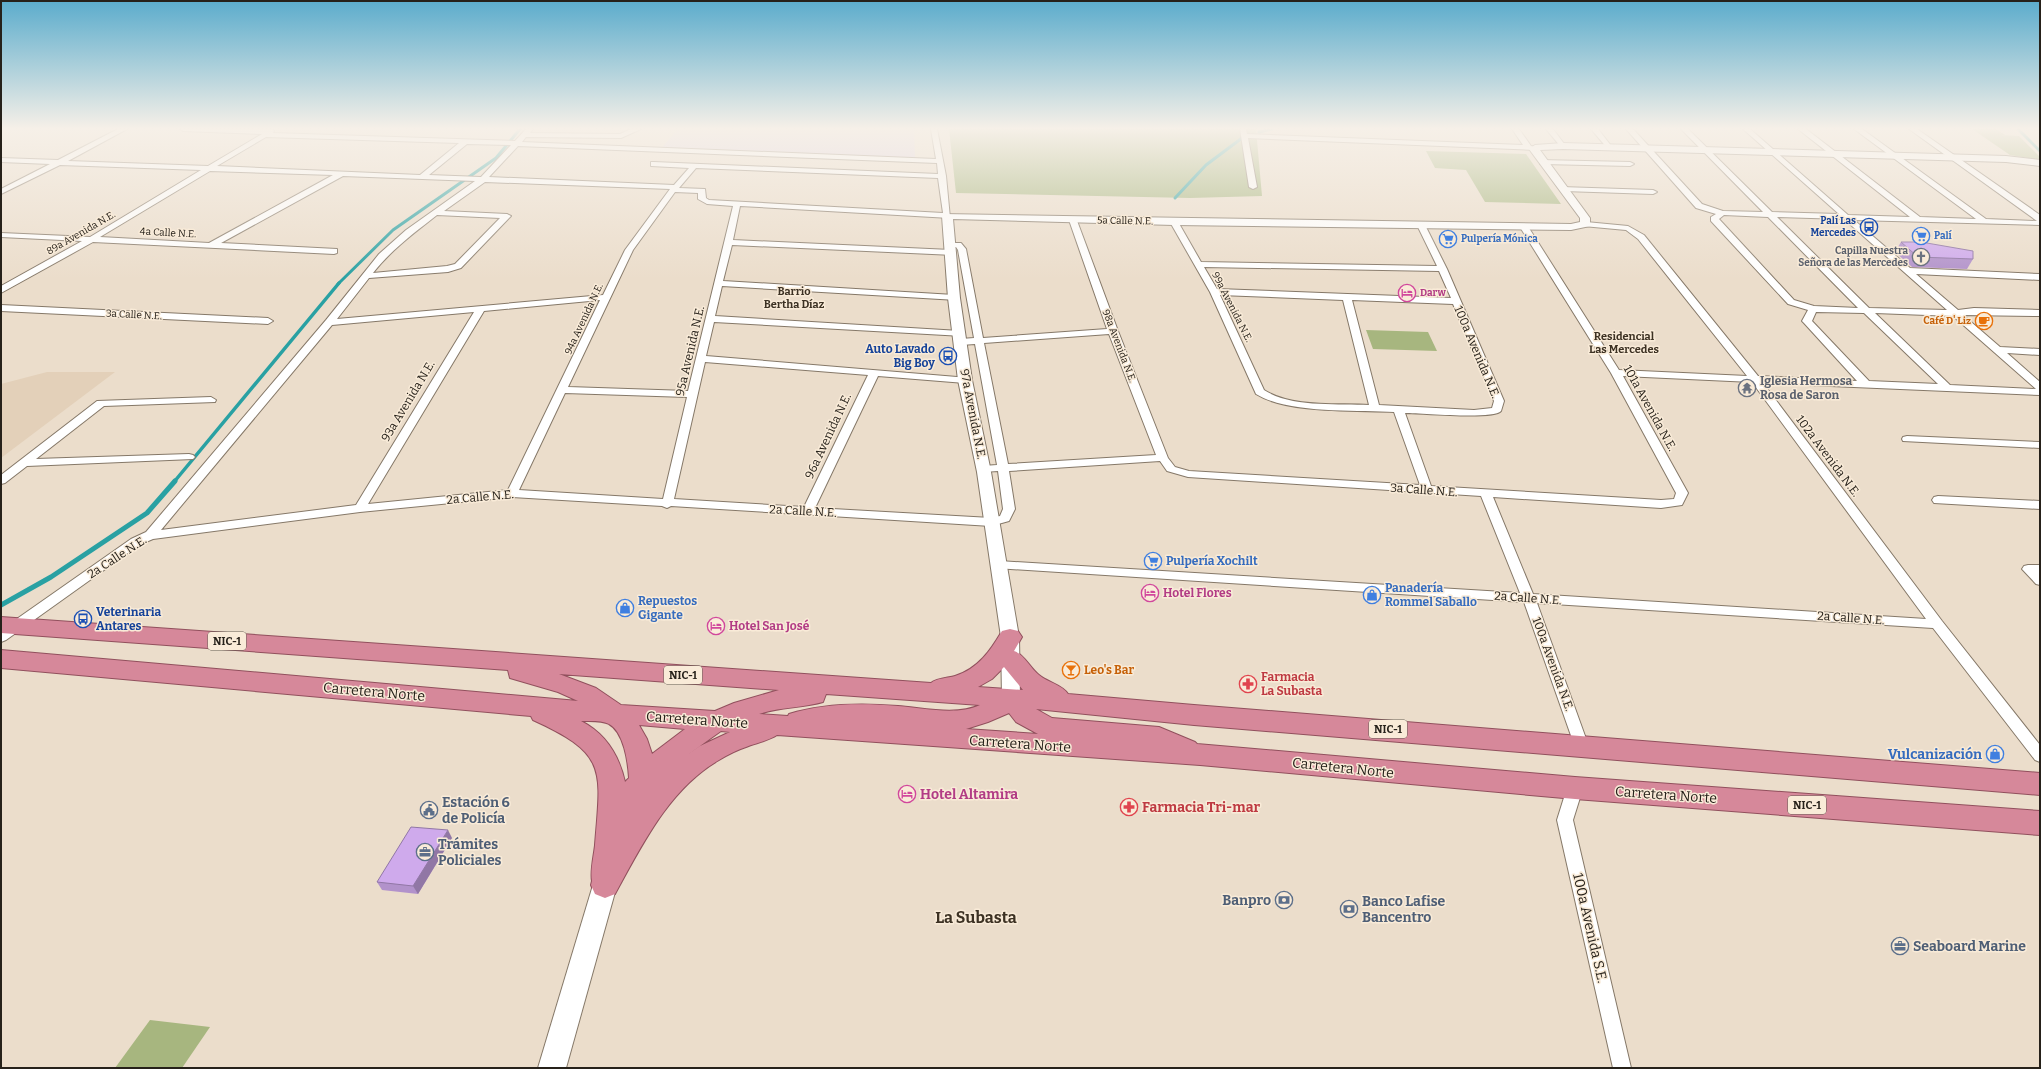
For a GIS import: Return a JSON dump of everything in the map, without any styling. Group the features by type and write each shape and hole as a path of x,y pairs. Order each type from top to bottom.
{"highway":[{"name":"NIC-1","path":"6,629 453,657 1011,698 1104,707 1430,732 1582,747 2040,784"},
{"path":"610,826 643,780 679,746 717,721 744,708 785,697 914,692 948,687 975,678 993,665 1001,654 1011,648 1020,673 1035,687 1060,697 1104,707"},
{"path":"453,657 567,685 589,696 615,714 626,725 636,740 642,763 643,780 641,823"},
{"name":"Carretera Norte","path":"1,659 615,714 1200,755 1575,788 2040,822"},
{"path":"605,885 641,823 661,794 690,765 734,740 813,717 837,713 969,719 994,710 1011,698 1025,715 1048,727 1160,737 1200,755"},
{"path":"524,706 573,727 594,742 601,751 612,775 613,787 605,885"}],"main road":[{"path":"552,1068 605,885"}],"street":[{"path":"1,192 26,179"},
{"name":"89a Avenida N.E.","path":"1,290 90,240 192,179"},
{"path":"210,246 333,179"},
{"path":"150,535 329,322 382,256 477,179 674,189"},
{"name":"94a Avenida N.E.","path":"512,493 563,390 629,250 683,179"},
{"name":"97a Avenida N.E.","path":"942,179 954,298 965,380 983,469 1011,648 1011,698"},
{"path":"1252,179 1253,187"},
{"path":"1556,179 1585,218 1586,224"},
{"path":"1675,179 1700,206 1722,213 2040,223"},
{"path":"1734,179 1946,387"},
{"path":"1803,179 2040,387"},
{"path":"1865,179 1918,219"},
{"path":"1925,179 1984,221"},
{"path":"1981,179 2040,219"},
{"name":"5a Calle N.E.","path":"674,189 702,191 702,199 707,202 947,216 1174,222 1524,227 1572,227 1586,224"},
{"path":"1564,189 1653,192"},
{"name":"95a Avenida N.E.","path":"667,504 737,204"},
{"path":"366,276 460,266 507,216 435,212"},
{"path":"1722,213 1714,219 1791,302 1813,309 1956,313 1974,311 2040,313"},
{"name":"98a Avenida N.E.","path":"1073,220 1113,331 1163,458 1171,469"},
{"name":"99a Avenida N.E.","path":"1174,222 1214,292 1260,392 1270,399 1289,404 1375,408"},
{"name":"102a Avenida N.E.","path":"1586,224 1619,227 1637,232 1755,379 1937,624 2040,756"},
{"name":"100a Avenida N.E.","path":"1398,409 1474,413 1496,411 1499,401 1454,301 1443,269 1421,225"},
{"name":"101a Avenida N.E.","path":"1524,227 1616,373 1682,493 1678,502"},
{"name":"4a Calle N.E.","path":"1,235 334,251"},
{"path":"729,242 950,249 958,245 962,249 1003,468 1009,509 1005,518 991,522"},
{"path":"1197,264 1443,269"},
{"path":"1909,271 2040,277"},
{"path":"719,284 954,298"},
{"path":"1214,292 1454,301"},
{"path":"329,322 606,297"},
{"path":"1347,297 1375,408 1398,409 1427,490"},
{"name":"3a Calle N.E.","path":"1,308 268,321"},
{"name":"93a Avenida N.E.","path":"360,508 480,308"},
{"path":"1813,309 1807,321 1866,384"},
{"path":"711,319 979,340 1113,331"},
{"path":"1999,350 2040,352"},
{"path":"701,359 965,380"},
{"name":"96a Avenida N.E.","path":"807,512 874,373"},
{"path":"1616,373 2040,392"},
{"path":"563,390 693,394"},
{"path":"1,481 101,403 211,400"},
{"path":"1907,439 2040,445"},
{"path":"24,463 189,457"},
{"path":"983,469 1163,458"},
{"name":"3a Calle N.E.","path":"1171,469 1188,474 1486,494 1662,504 1678,502"},
{"name":"2a Calle N.E.","path":"6,629 134,542 150,535 360,508 512,493 667,504 991,522"},
{"name":"100a Avenida N.E.","path":"1486,494 1529,599 1582,747"},
{"path":"1938,500 2040,504"},
{"name":"2a Calle N.E.","path":"999,565 1937,624"},
{"path":"2040,569 2028,569 2040,582"},
{"name":"100a Avenida S.E.","path":"1575,788 1565,820 1622,1068"}],"shaded area":[{"path":"47,372 115,372 1,458 1,384"}],"green space":[{"path":"954,179 1260,179 1262,196 1190,198 956,193"},
{"path":"1471,179 1543,179 1561,204 1485,202"},
{"path":"1366,330 1428,332 1437,351 1373,349"},
{"path":"150,1020 210,1027 182,1068 115,1068"}],"building":[{"path":"1901,242 1921,242 1973,251 1973,259 1918,257"},
{"name":"Trámites Policiales","path":"411,827 448,830 413,886 377,882"}],"waterway":[{"path":"339,283 393,230 466,179"},
{"path":"1175,198 1193,179"},
{"path":"174,482 339,283"},
{"path":"1,605 51,577 147,513 175,481"}],"place":[{"name":"Palí Las Mercedes","path":"1869,227"},
{"name":"Palí","path":"1921,236"},
{"name":"Pulpería Mónica","path":"1448,239"},
{"name":"Capilla Nuestra Señora de las Mercedes","path":"1921,257"},
{"name":"Darw","path":"1407,293"},
{"name":"Café D' Liz","path":"1984,321"},
{"name":"Auto Lavado Big Boy","path":"948,356"},
{"name":"Iglesia Hermosa Rosa de Saron","path":"1747,388"},
{"name":"Pulpería Xochilt","path":"1153,561"},
{"name":"Hotel Flores","path":"1150,593"},
{"name":"Panadería Rommel Saballo","path":"1372,595"},
{"name":"Repuestos Gigante","path":"625,608"},
{"name":"Veterinaria Antares","path":"83,619"},
{"name":"Hotel San José","path":"716,626"},
{"name":"Leo's Bar","path":"1071,670"},
{"name":"Farmacia La Subasta","path":"1248,684"},
{"name":"Vulcanización","path":"1995,754"},
{"name":"Hotel Altamira","path":"907,794"},
{"name":"Farmacia Tri-mar","path":"1129,807"},
{"name":"Estación 6 de Policía","path":"429,810"},
{"name":"Trámites Policiales","path":"425,852"},
{"name":"Banpro","path":"1284,900"},
{"name":"Banco Lafise Bancentro","path":"1349,909"},
{"name":"Seaboard Marine","path":"1900,946"}],"district":[{"name":"Barrio Bertha Díaz","path":"794,297"},
{"name":"Residencial Las Mercedes","path":"1624,342"},
{"name":"La Subasta","path":"976,917"}]}
